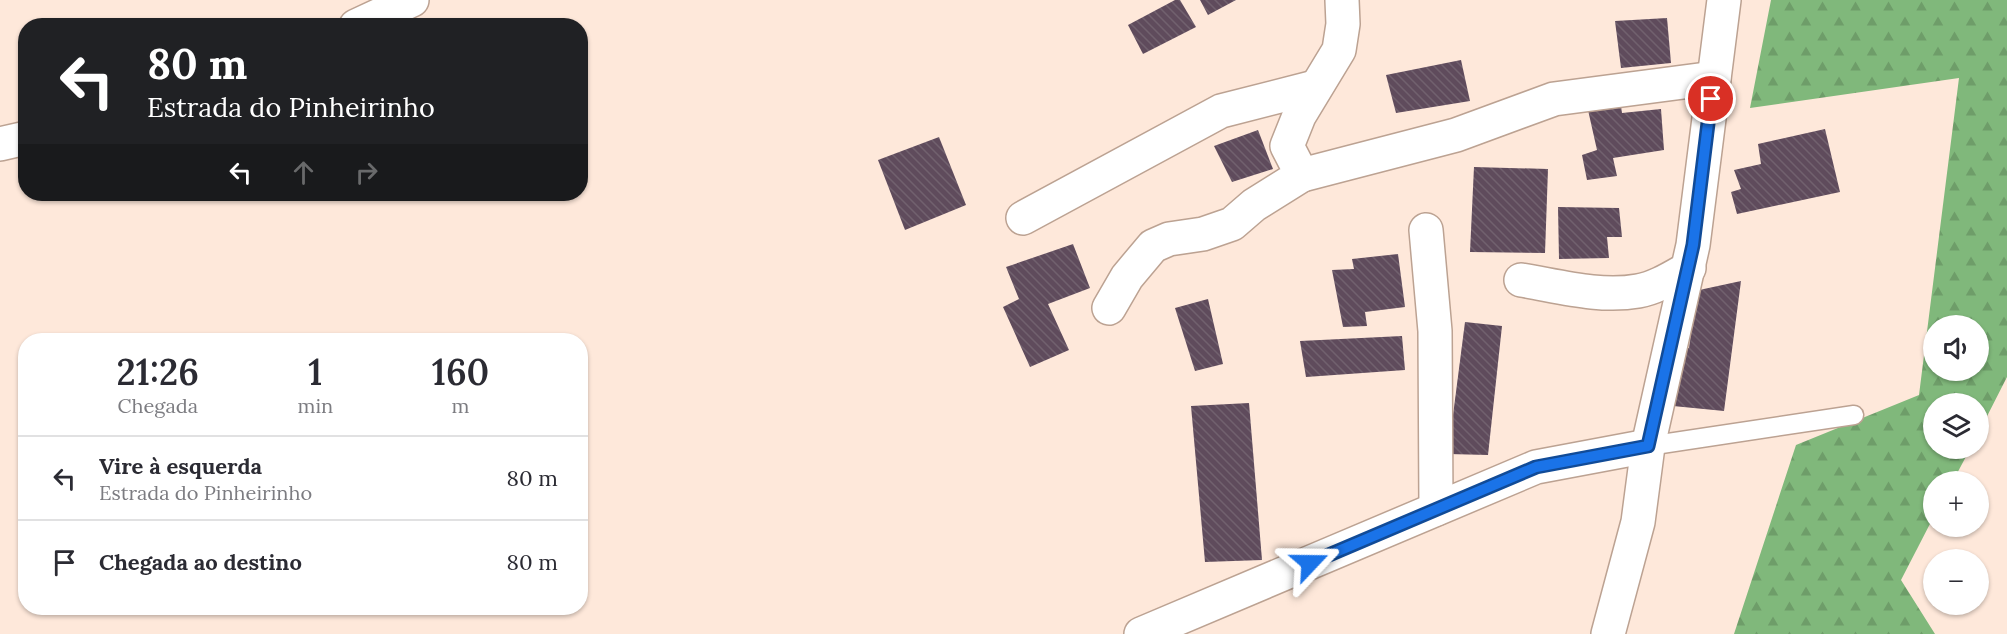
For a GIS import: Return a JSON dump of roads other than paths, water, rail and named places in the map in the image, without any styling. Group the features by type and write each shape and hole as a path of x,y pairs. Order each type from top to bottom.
{"street":[{"path":"373,18 412,0"},
{"path":"1302,175 1287,146 1299,116 1339,50 1343,24 1342,0"},
{"path":"1608,634 1638,522 1648,446 1689,268 1724,0"},
{"path":"1109,308 1127,277 1154,246 1169,239 1203,234 1232,224 1254,205 1302,175 1456,135 1554,99 1714,78"},
{"path":"1023,218 1221,111 1315,87"},
{"path":"0,144 18,140"},
{"path":"1426,230 1435,332 1436,509"},
{"path":"1521,280 1603,293 1638,291 1663,283 1689,268"},
{"path":"1141,634 1536,467 1648,446"}],"lane":[{"path":"1648,446 1854,415"}]}
